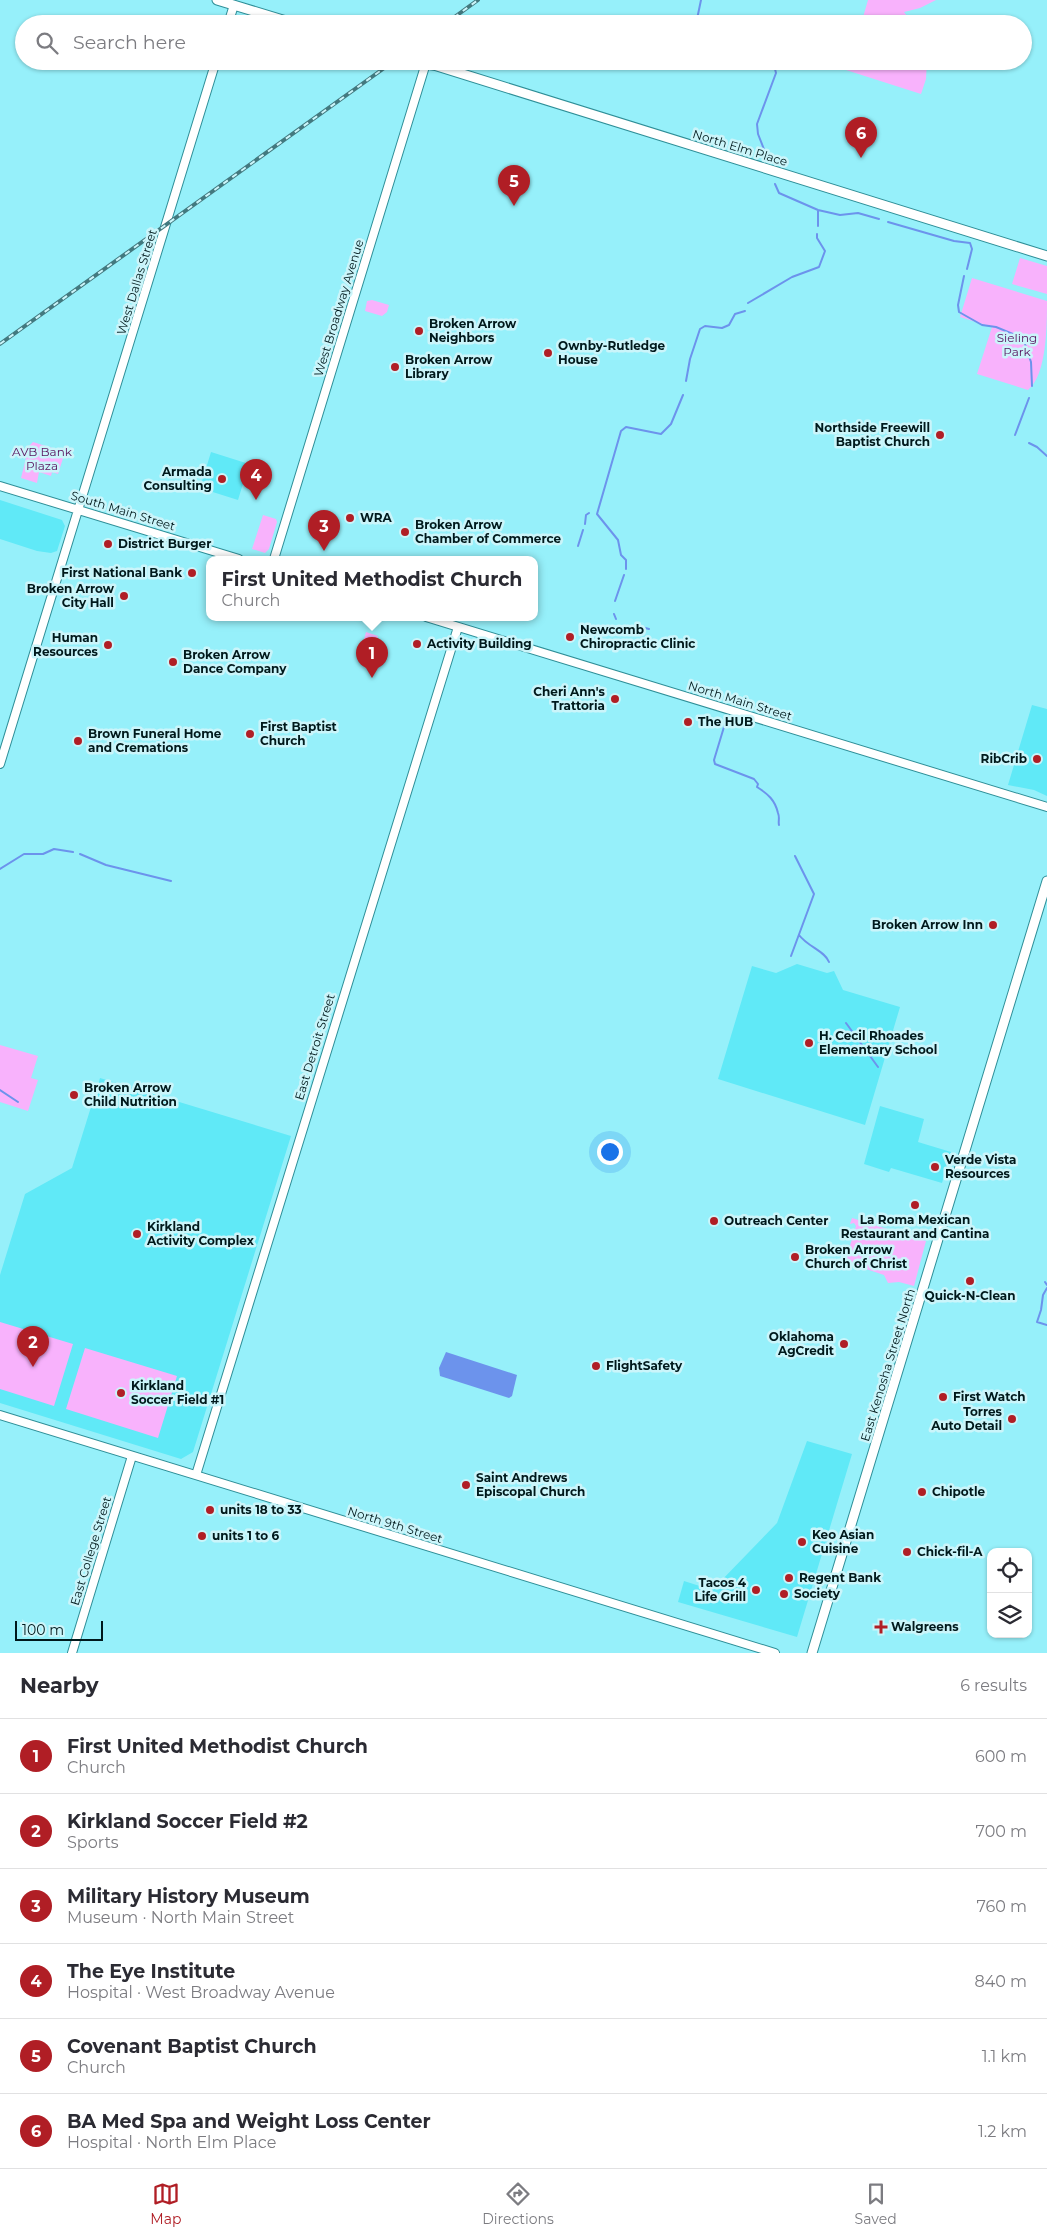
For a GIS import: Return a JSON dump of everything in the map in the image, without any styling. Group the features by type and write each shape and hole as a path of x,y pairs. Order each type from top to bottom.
{"main road":[{"path":"217,0 267,15"},
{"name":"North Elm Place","path":"451,70 1047,256"},
{"name":"East Kenosha Street North","path":"812,1653 1047,881"}],"street":[{"path":"231,15 234,5"},
{"name":"West Dallas Street","path":"0,764 213,70"},
{"name":"West Broadway Avenue","path":"275,556 423,70"},
{"name":"South Main Street","path":"0,486 229,556"},
{"name":"North Main Street","path":"439,621 1047,808"},
{"name":"East Detroit Street","path":"196,1475 458,627"},
{"name":"North 9th Street","path":"4,1416 775,1653"},
{"name":"East College Street","path":"72,1653 132,1456"}],"shaded area":[{"path":"211,452 249,464 238,500 200,488"},
{"path":"0,500 62,520 65,526 57,551 51,553 37,551 0,539"},
{"path":"1032,705 1047,709 1047,796 1034,790 1008,785"},
{"name":"H. Cecil Rhoades Elementary School","path":"797,964 827,973 834,971 843,990 900,1007 865,1125 718,1079 752,966 776,973"},
{"name":"Kirkland Activity Complex","path":"100,1078 291,1136 193,1452 181,1459 0,1403 0,1275 25,1194 72,1168"},
{"path":"880,1106 924,1119 918,1142 951,1152 942,1183 891,1168 889,1172 864,1164"},
{"path":"446,1352 517,1375 512,1396 509,1398 440,1376 439,1368"},
{"path":"807,1441 852,1454 797,1637 678,1602 684,1581 706,1588 718,1584 777,1523"}],"green space":[{"path":"868,0 936,0 920,8 904,12 906,15 864,15"},
{"path":"846,70 926,70 926,79 921,94"},
{"path":"1020,258 1047,266 1047,294 1012,284"},
{"name":"Sieling Park","path":"972,278 1047,301 1045,349 1039,373 1028,390 977,374 992,327 960,317"},
{"path":"372,300 389,305 387,312 382,316 365,311 367,301"},
{"name":"AVB Bank Plaza","path":"33,442 65,452 58,474 52,472 51,476 39,472 37,483 21,478 29,446"},
{"path":"263,515 276,519 277,522 269,549 265,553 252,549"},
{"path":"366,632 378,636 373,651 362,647"},
{"path":"0,1045 38,1056 31,1078 38,1080 28,1111 0,1102"},
{"path":"852,1218 926,1241 914,1286 899,1282 888,1283 884,1275 845,1262 856,1226 854,1223 850,1224"},
{"path":"0,1322 73,1344 54,1406 0,1389"},
{"name":"Kirkland Soccer Field #1","path":"85,1348 177,1376 158,1438 66,1409"}],"waterway":[{"path":"698,15 701,0"},
{"path":"767,157 758,134 757,124 776,73 775,70"},
{"path":"775,184 779,193 818,210 840,215 858,213 879,219"},
{"path":"818,211 818,226"},
{"path":"888,222 954,241 970,243 972,249 967,269"},
{"path":"748,303 792,277 819,267 825,251 817,238 817,234"},
{"path":"964,276 958,305 959,312 982,325 996,327 1023,338 1031,362 1032,386"},
{"path":"686,381 690,359 700,329 705,326 722,328 729,325 735,314 745,311"},
{"path":"626,569 626,560 621,555 618,540 597,514 621,431 626,427 661,434 671,424 683,395"},
{"path":"1015,435 1029,398"},
{"path":"1029,443 1047,456"},
{"path":"585,524 586,515 589,513"},
{"path":"578,546 583,530"},
{"path":"615,601 624,575"},
{"path":"614,614 616,619"},
{"path":"638,626 649,629"},
{"path":"727,717 714,760 715,764 754,779 758,784 757,787 768,795 775,804 779,815 779,825"},
{"path":"0,869 24,854 43,854 54,849 73,852"},
{"path":"80,854 106,865 171,881"},
{"path":"791,956 814,894 795,856"},
{"path":"799,935 824,955 829,962"},
{"path":"846,1023 878,1067"},
{"path":"0,1090 18,1102"},
{"path":"1047,1288 1043,1295 1037,1322 1047,1325"}],"railway":[{"path":"457,15 478,0"},
{"path":"0,344 381,70"}],"place":[{"name":"BA Med Spa and Weight Loss Center","path":"861,158"},
{"name":"Covenant Baptist Church","path":"514,206"},
{"name":"Broken Arrow Neighbors","path":"419,331"},
{"name":"Ownby-Rutledge House","path":"548,353"},
{"name":"Broken Arrow Library","path":"395,367"},
{"name":"Northside Freewill Baptist Church","path":"940,435"},
{"name":"Armada Consulting","path":"222,479"},
{"name":"The Eye Institute","path":"256,500"},
{"name":"WRA","path":"350,518"},
{"name":"Broken Arrow Chamber of Commerce","path":"405,532"},
{"name":"District Burger","path":"108,544"},
{"name":"Military History Museum","path":"324,551"},
{"name":"First National Bank","path":"192,573"},
{"name":"Broken Arrow City Hall","path":"124,596"},
{"name":"Newcomb Chiropractic Clinic","path":"570,637"},
{"name":"Activity Building","path":"417,644"},
{"name":"Human Resources","path":"108,645"},
{"name":"Broken Arrow Dance Company","path":"173,662"},
{"name":"First United Methodist Church","path":"372,678"},
{"name":"Cheri Ann's Trattoria","path":"615,699"},
{"name":"The HUB","path":"688,722"},
{"name":"First Baptist Church","path":"250,734"},
{"name":"Brown Funeral Home and Cremations","path":"78,741"},
{"name":"RibCrib","path":"1037,759"},
{"name":"Broken Arrow Inn","path":"993,925"},
{"name":"H. Cecil Rhoades Elementary School","path":"809,1043"},
{"name":"Broken Arrow Child Nutrition","path":"74,1095"},
{"name":"Verde Vista Resources","path":"935,1167"},
{"name":"La Roma Mexican Restaurant and Cantina","path":"915,1205"},
{"name":"Outreach Center","path":"714,1221"},
{"name":"Kirkland Activity Complex","path":"137,1234"},
{"name":"Broken Arrow Church of Christ","path":"795,1257"},
{"name":"Quick-N-Clean","path":"970,1281"},
{"name":"Oklahoma AgCredit","path":"844,1344"},
{"name":"FlightSafety","path":"596,1366"},
{"name":"Kirkland Soccer Field #2","path":"33,1367"},
{"name":"Kirkland Soccer Field #1","path":"121,1393"},
{"name":"First Watch","path":"943,1397"},
{"name":"Torres Auto Detail","path":"1012,1419"},
{"name":"Saint Andrews Episcopal Church","path":"466,1485"},
{"name":"Chipotle","path":"922,1492"},
{"name":"units 18 to 33","path":"210,1510"},
{"name":"units 1 to 6","path":"202,1536"},
{"name":"Keo Asian Cuisine","path":"802,1542"},
{"name":"Chick-fil-A","path":"907,1552"},
{"name":"Regent Bank","path":"789,1578"},
{"name":"Tacos 4 Life Grill","path":"756,1590"},
{"name":"Society","path":"784,1594"},
{"name":"Walgreens","path":"881,1627"}]}
